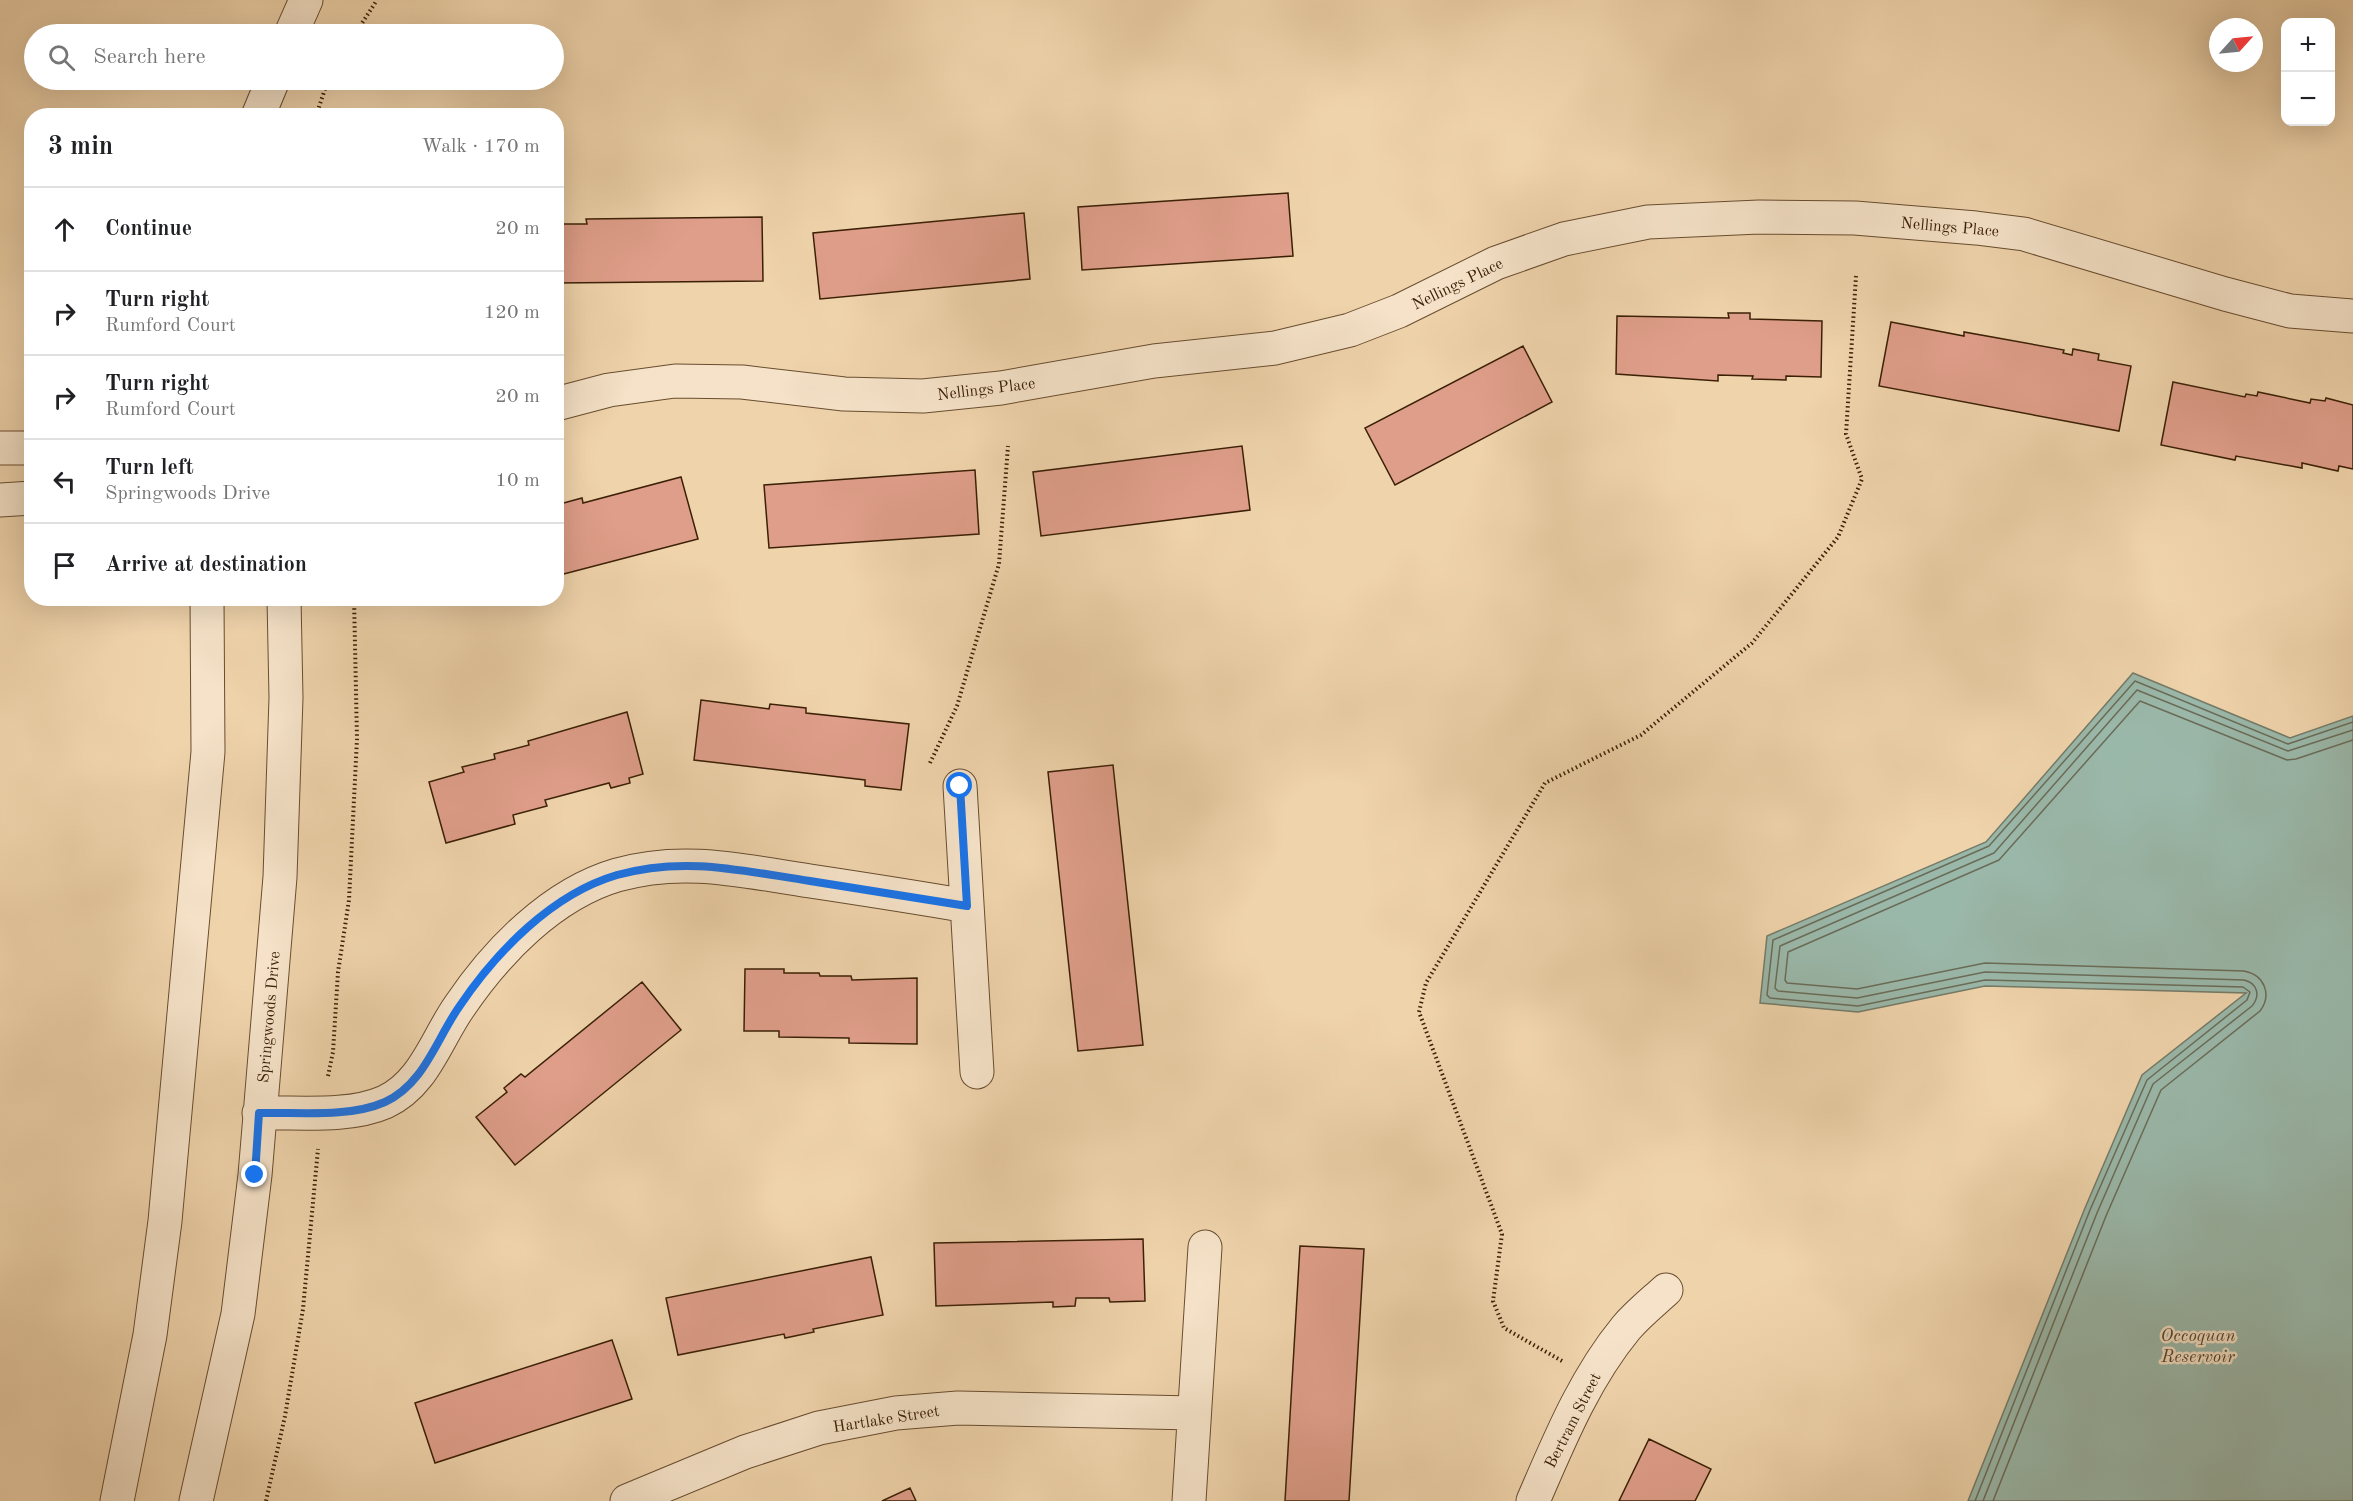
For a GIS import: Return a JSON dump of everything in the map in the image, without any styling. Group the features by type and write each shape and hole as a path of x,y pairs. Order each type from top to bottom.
{"street":[{"path":"295,24 306,0"},
{"path":"261,108 269,90"},
{"name":"Nellings Place","path":"564,402 609,390 675,381 741,382 844,394 922,396 1001,388 1154,361 1275,348 1350,330 1399,311 1496,262 1564,239 1648,222 1759,217 1855,218 2024,234 2290,311 2353,316"},
{"path":"0,448 24,448"},
{"path":"0,500 24,498"},
{"path":"117,1501 150,1335 165,1221 208,752 207,606"},
{"name":"Springwoods Drive","path":"196,1501 238,1314 255,1175 280,877 286,698 284,606"},
{"path":"960,786 977,1072"},
{"path":"259,1113 358,1111 386,1101 410,1084 428,1060 458,1007 496,959 541,917 574,894 616,876 660,866 707,865 967,906"},
{"path":"1189,1501 1205,1247"},
{"name":"Bertram Street","path":"1533,1501 1573,1410 1592,1377 1627,1327 1666,1290"},
{"name":"Hartlake Street","path":"627,1501 756,1449 819,1428 896,1413 958,1408 1194,1413"}],"path":[{"path":"361,24 377,0"},
{"path":"319,108 325,90"},
{"path":"1592,1377 1504,1328 1492,1301 1502,1234 1419,1012 1426,983 1545,783 1641,735 1752,643 1838,537 1862,479 1846,434 1856,276"},
{"path":"928,766 957,706 999,564 1008,446"},
{"path":"266,1501 285,1416 303,1309 323,1112 333,1053 338,972 349,900 357,739 354,606"}],"water":[{"name":"Occoquan Reservoir","path":"2133,673 2290,738 2353,716 2353,1501 1968,1501 2085,1208 2142,1075 2246,993 1985,986 1858,1012 1760,1003 1767,936 1986,842"}],"building":[{"path":"1288,193 1293,256 1082,270 1078,207"},
{"path":"1024,213 1030,279 820,299 813,233"},
{"path":"762,217 763,281 564,283 564,224 587,224 586,219"},
{"path":"1728,313 1750,313 1750,319 1822,321 1821,377 1786,376 1786,380 1718,375 1718,381 1616,374 1617,316 1729,318"},
{"path":"1891,322 1964,336 1964,332 2064,350 2063,353 2072,355 2073,349 2099,354 2098,360 2131,366 2119,431 1879,386"},
{"path":"1523,346 1552,402 1395,485 1365,428"},
{"path":"2173,382 2245,397 2246,394 2257,396 2258,392 2310,403 2311,399 2325,401 2326,398 2353,405 2353,469 2339,466 2338,471 2302,463 2302,468 2236,456 2235,460 2161,445"},
{"path":"1242,446 1250,510 1041,536 1033,472"},
{"path":"975,470 979,534 769,548 764,485"},
{"path":"681,477 698,539 564,574 564,503 582,498 583,503"},
{"path":"701,700 769,709 770,704 806,708 806,713 909,724 901,790 865,786 865,780 694,760"},
{"path":"627,712 643,774 629,778 630,783 611,788 609,783 545,800 547,806 513,815 515,824 446,843 429,782 464,772 462,767 495,759 494,754 529,745 528,741"},
{"path":"1113,765 1143,1045 1078,1051 1048,772"},
{"path":"745,969 784,969 784,973 851,976 852,980 917,978 917,1044 849,1043 849,1038 779,1037 779,1031 744,1031"},
{"path":"642,982 681,1030 515,1165 476,1117 507,1092 504,1088 521,1074 525,1077"},
{"path":"1143,1239 1145,1301 1110,1302 1109,1298 1076,1298 1075,1306 1053,1307 1053,1302 936,1306 934,1243"},
{"path":"1300,1246 1364,1249 1349,1501 1285,1501"},
{"path":"871,1257 883,1315 813,1329 814,1332 785,1338 784,1334 678,1355 666,1298"},
{"path":"612,1340 632,1399 435,1463 415,1403"},
{"path":"1649,1439 1711,1469 1695,1501 1619,1501"},
{"path":"910,1488 916,1501 882,1501"}],"route":[{"path":"255,1175 259,1113 358,1111 386,1101 410,1084 428,1060 458,1007 496,959 541,917 574,894 616,876 660,866 707,865 967,906 960,786"}]}
